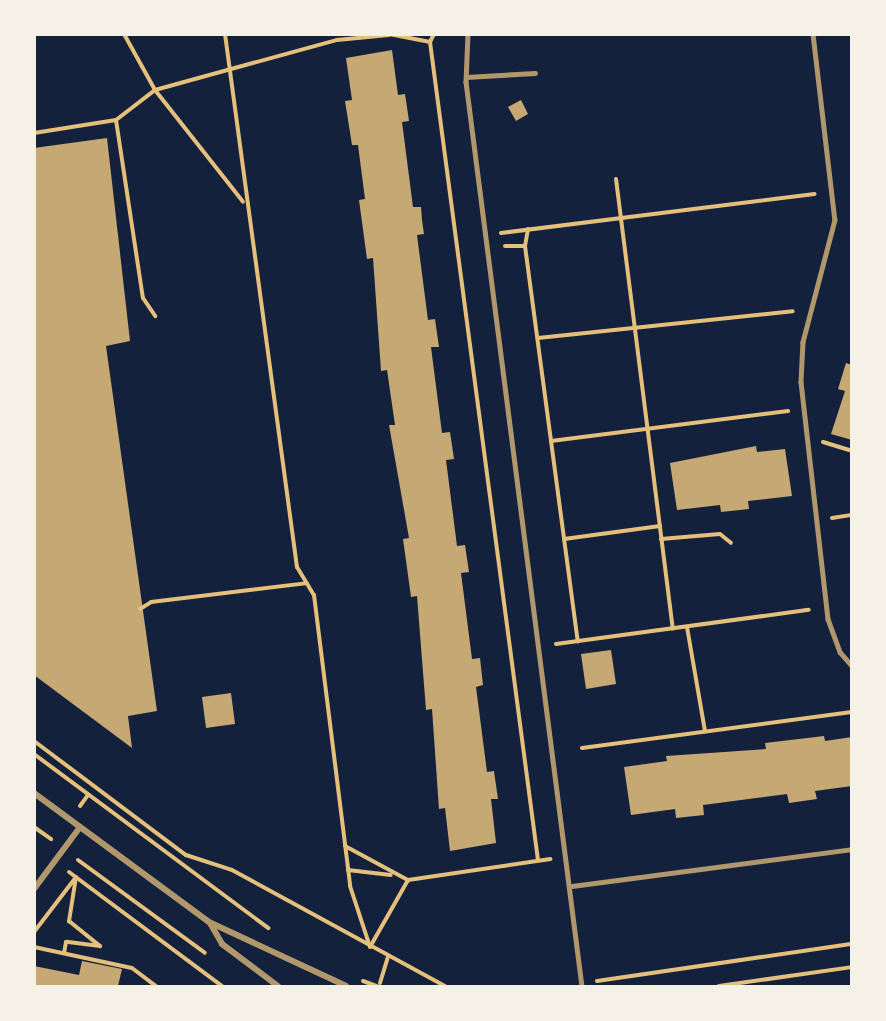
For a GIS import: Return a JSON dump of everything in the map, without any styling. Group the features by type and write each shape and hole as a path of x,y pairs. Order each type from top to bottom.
{"street":[{"path":"34,793 209,922 346,987"},
{"path":"34,889 80,827"},
{"path":"209,922 222,944 278,987"}],"lane":[{"path":"468,34 466,77 572,886 582,985"},
{"path":"813,34 833,191 834,236 813,308 801,361 807,438 828,619 840,652 852,666"},
{"path":"466,77 535,73"},
{"path":"572,886 852,849"}],"path":[{"path":"124,34 155,90 245,204"},
{"path":"225,34 245,204 297,567 314,595 348,870 370,947"},
{"path":"34,133 116,120 155,90 230,73 337,40 389,34 430,42"},
{"path":"434,34 430,42 538,860"},
{"path":"116,120 143,297 155,316"},
{"path":"616,179 673,628"},
{"path":"525,246 505,248 503,233 833,191"},
{"path":"528,229 525,246 578,641"},
{"path":"538,338 813,308"},
{"path":"551,441 804,409"},
{"path":"807,438 852,451"},
{"path":"564,539 660,526"},
{"path":"661,539 720,534 731,543"},
{"path":"140,609 151,602 307,583"},
{"path":"562,643 809,610"},
{"path":"687,627 705,731"},
{"path":"582,748 852,712"},
{"path":"34,741 186,855 231,870 445,987"},
{"path":"34,754 274,932"},
{"path":"34,827 213,959"},
{"path":"345,846 394,876"},
{"path":"348,870 408,880 538,860 568,858"},
{"path":"54,862 222,987"},
{"path":"34,932 76,877"},
{"path":"64,953 66,942 100,946 69,921 76,877"},
{"path":"370,947 408,880"},
{"path":"582,985 852,944"},
{"path":"34,947 132,968 156,987"},
{"path":"354,978 378,985 388,957"},
{"path":"719,987 852,967"}],"building":[{"path":"392,50 398,95 405,94 409,121 402,122 413,207 421,207 424,234 417,235 428,320 435,319 439,347 431,347 442,433 450,432 454,459 446,460 457,546 465,545 469,572 461,573 472,659 480,658 483,685 476,687 487,772 494,771 498,799 491,799 496,843 450,851 445,808 439,809 432,709 426,710 417,596 411,597 403,539 409,538 389,425 395,425 387,370 381,371 373,258 367,259 359,200 365,199 358,145 352,145 345,101 352,100 346,58"},
{"path":"521,100 528,114 516,121 508,107"},
{"path":"107,138 130,341 106,346 157,711 128,716 132,748 34,675 34,148"},
{"path":"846,363 852,365 852,440 831,434 845,391 838,389"},
{"path":"756,446 757,452 785,449 792,496 748,501 749,509 721,512 720,505 677,510 670,463"},
{"path":"611,650 616,684 586,689 581,654"},
{"path":"231,693 235,724 206,728 202,697"},
{"path":"824,736 825,741 852,737 852,786 815,791 817,799 789,803 787,794 703,805 704,815 676,818 675,809 631,815 624,767 667,761 666,756 766,749 765,743"},
{"path":"82,961 122,969 118,986 34,986 34,966 79,975"}]}
